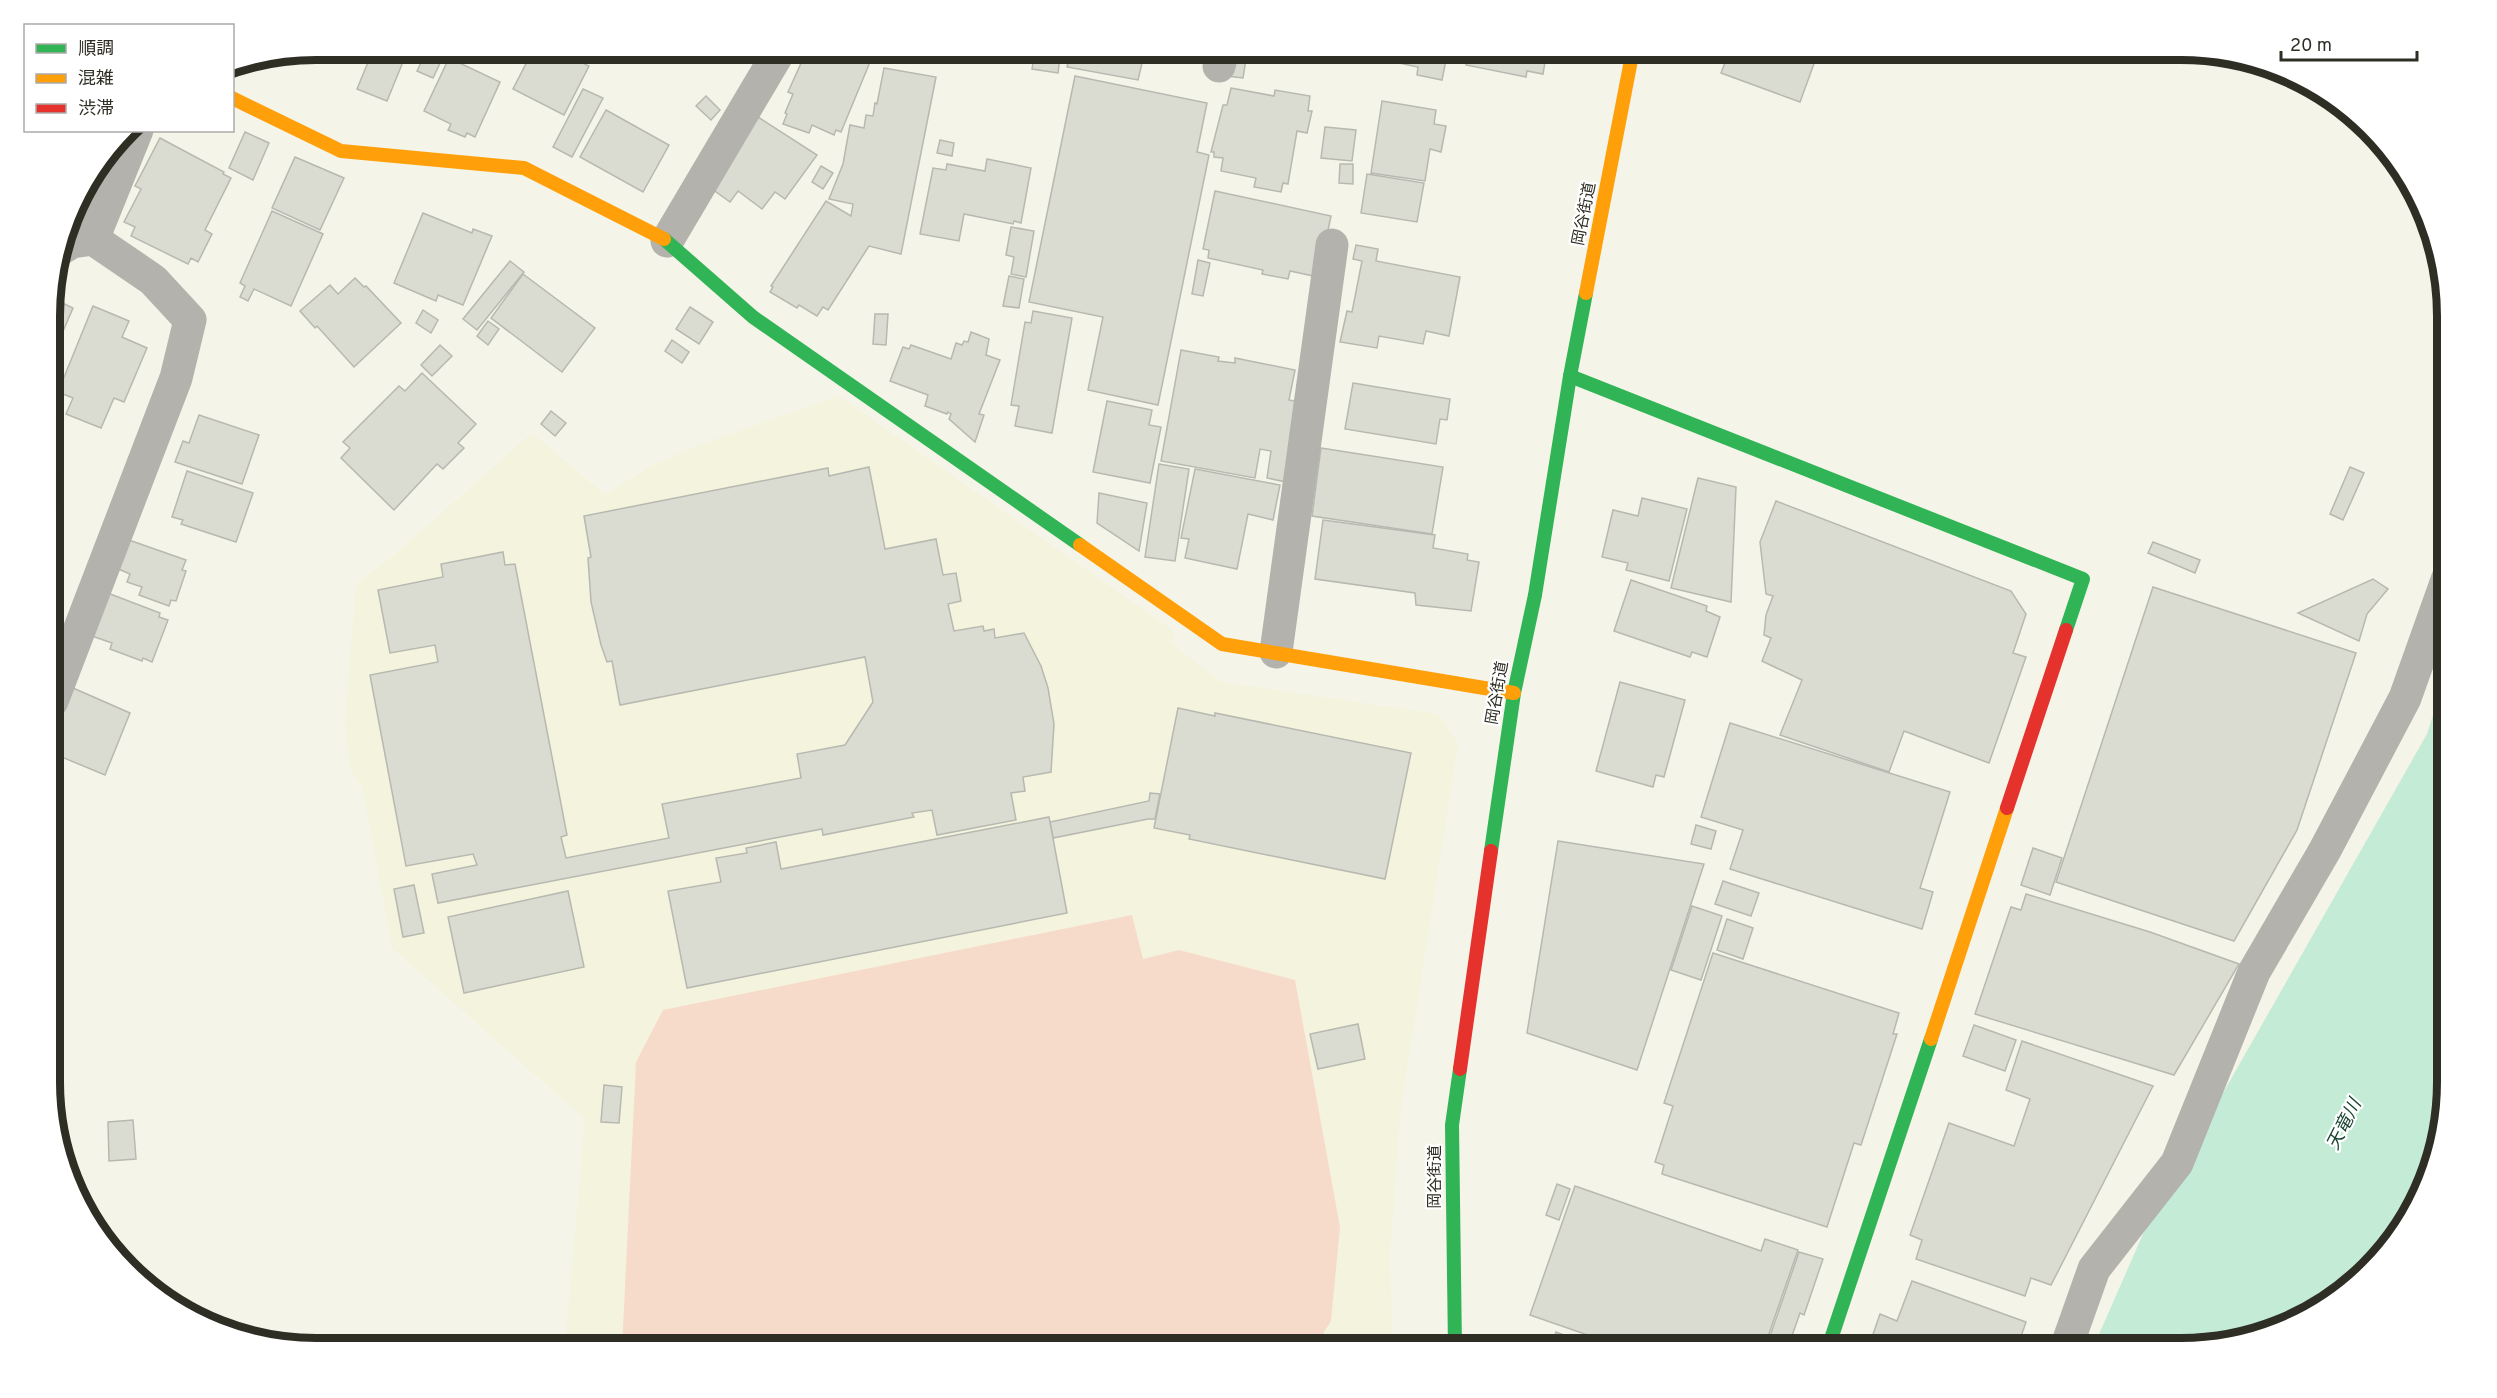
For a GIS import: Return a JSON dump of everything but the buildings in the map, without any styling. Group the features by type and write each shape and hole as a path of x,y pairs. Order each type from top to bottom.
{"street":[{"path":"666,241 774,60"},
{"name":"岡谷街道","path":"1455,1338 1452,1125 1514,693 1535,595 1570,376 1631,60"},
{"path":"234,99 341,151 524,168 666,241 753,317 1222,644 1514,693"},
{"path":"93,239 135,135"},
{"path":"60,680 176,378 190,320 153,280 93,239 71,243"},
{"path":"1276,652 1332,246"},
{"path":"1570,376 2083,579 1831,1338"},
{"path":"2070,1338 2094,1269 2177,1163 2254,972 2325,850 2405,698 2437,608"}],"shaded area":[{"path":"839,396 1175,632 1170,642 1221,682 1438,714 1458,744 1400,1113 1390,1256 1393,1338 566,1338 585,1119 392,948 363,789 350,769 345,723 356,585 399,551 532,433 605,495 650,467 691,448"},
{"path":"1132,915 1143,959 1179,950 1295,980 1340,1227 1331,1321 1320,1338 622,1338 636,1062 663,1010"}],"water":[{"name":"天竜川","path":"2437,702 2437,1082 2435,1116 2418,1180 2403,1210 2374,1251 2350,1275 2309,1304 2279,1319 2215,1336 2097,1338 2143,1234 2427,734"}],"traffic: fast":[{"path":"664,239 753,317 1080,545"},
{"path":"1491,851 1514,693 1535,595 1570,376 1586,293"},
{"path":"1570,376 2083,579 2066,630"},
{"path":"1831,1338 1931,1039"},
{"path":"1455,1338 1452,1125 1460,1069"}],"traffic: slow":[{"path":"1586,293 1631,60"},
{"path":"234,99 341,151 524,168 664,239"},
{"path":"1080,545 1222,644 1514,693"},
{"path":"1931,1039 2007,808"}],"traffic: jam":[{"path":"2007,808 2066,630"},
{"path":"1460,1069 1491,851"}]}
